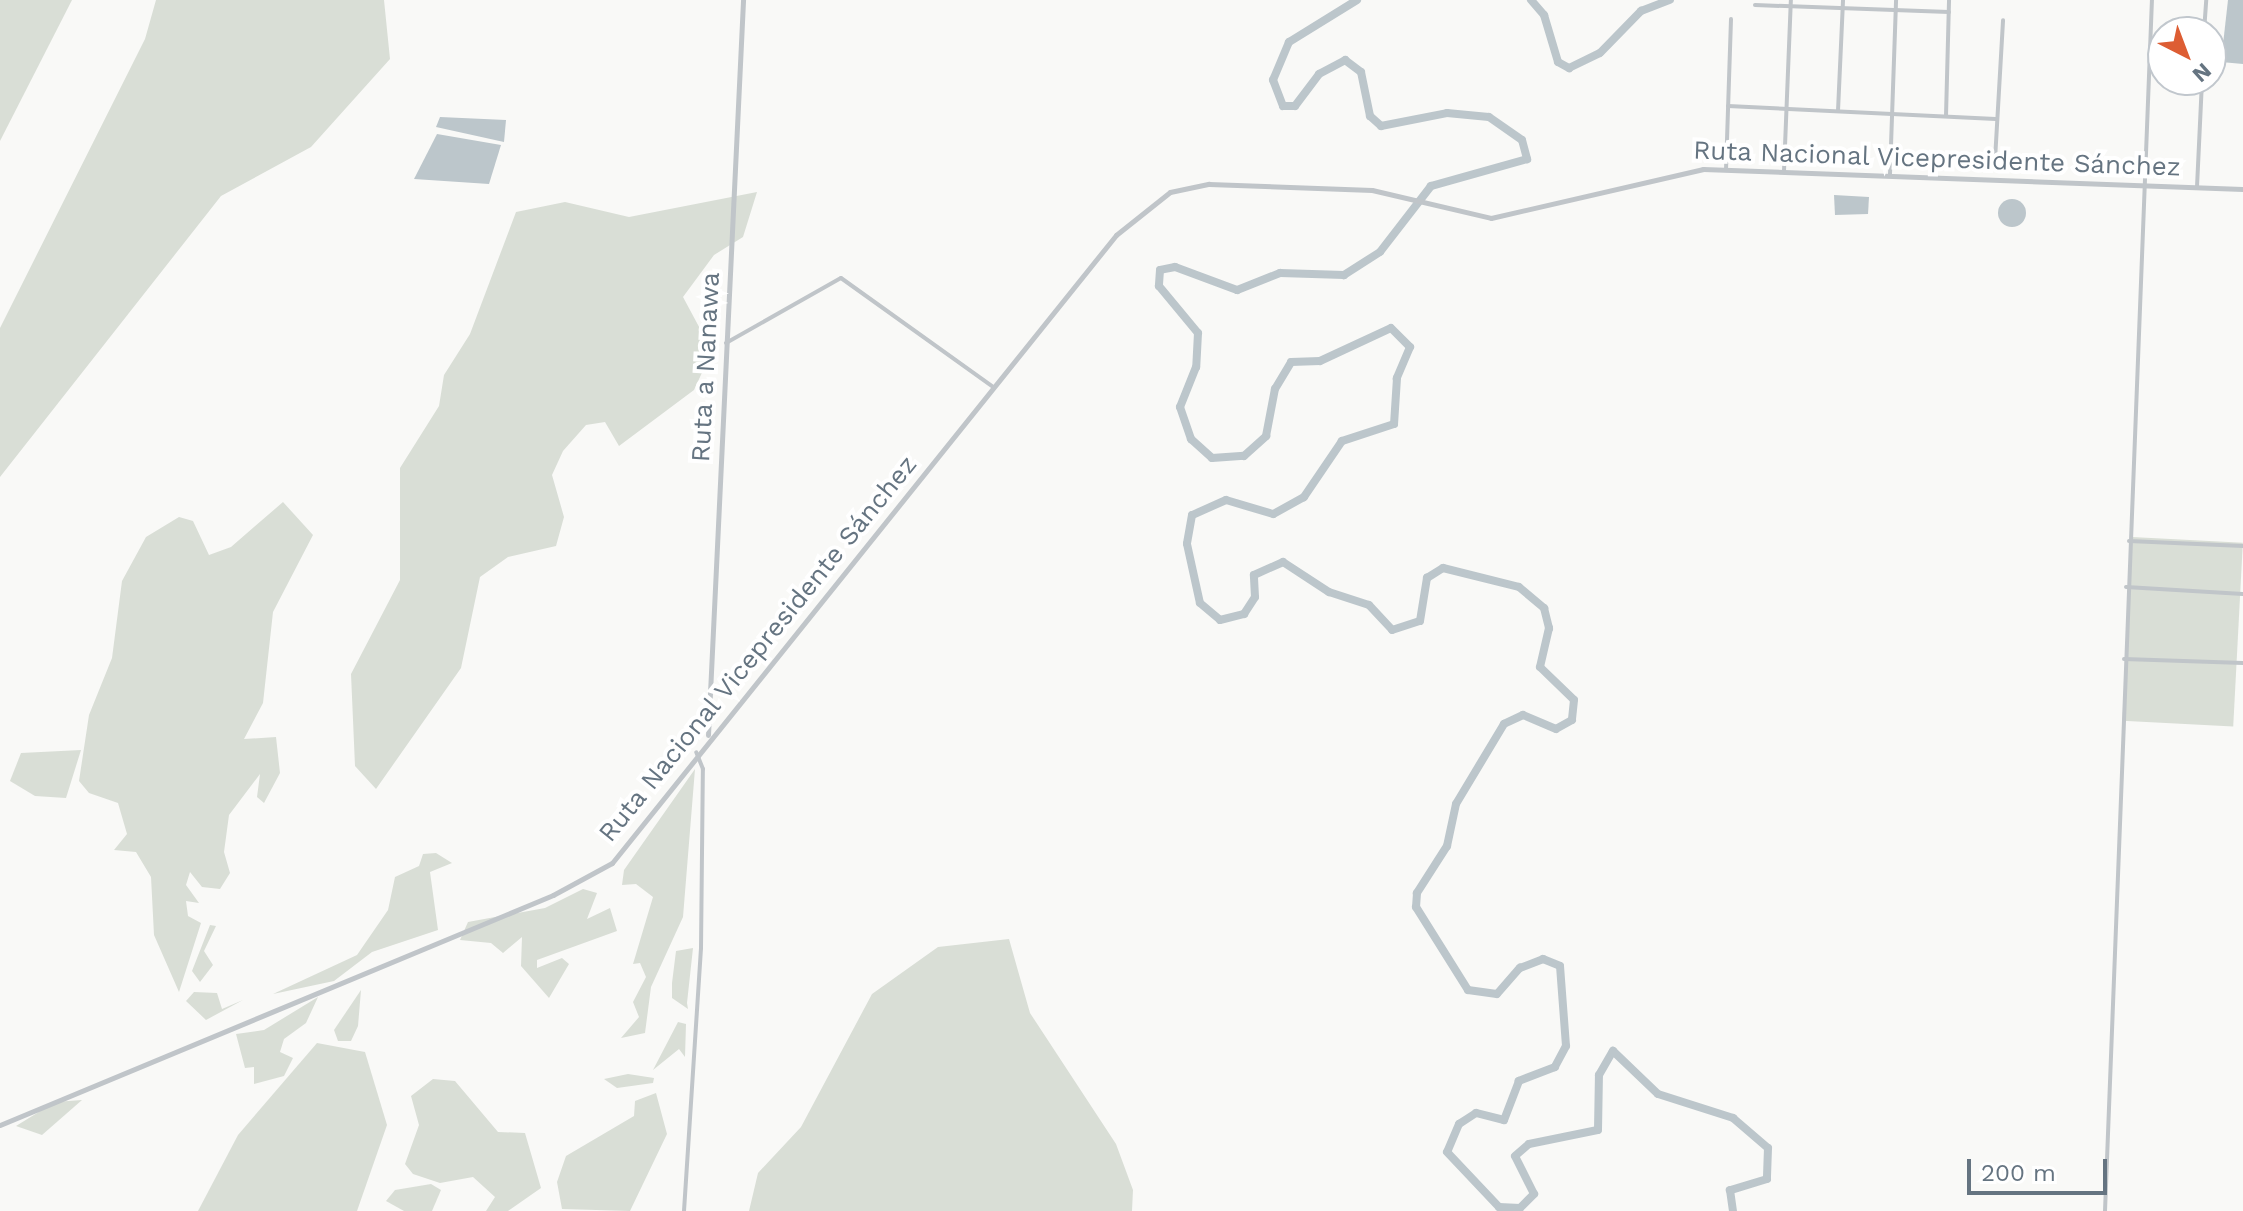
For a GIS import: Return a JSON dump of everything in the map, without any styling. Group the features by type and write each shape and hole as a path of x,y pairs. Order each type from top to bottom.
{"street":[{"name":"Ruta a Nanawa","path":"708,736 743,0"},
{"path":"1838,111 1843,0"},
{"path":"1890,174 1896,0"},
{"path":"1946,116 1949,0"},
{"path":"2105,1211 2126,587 2152,0"},
{"path":"1784,171 1791,3"},
{"path":"1755,5 1791,3 1949,12"},
{"path":"1726,170 1731,19"},
{"path":"1995,160 2003,20"},
{"path":"2197,187 2201,96"},
{"path":"1728,106 1996,119"},
{"name":"Ruta Nacional Vicepresidente Sánchez","path":"0,1125 590,878 622,854 708,736 1116,235 1161,197 1209,184 1333,193 1372,190 1423,206 1491,218 1658,175 1726,170 2243,189"},
{"path":"726,343 841,278 993,387"},
{"path":"2129,541 2243,546"},
{"path":"2126,587 2243,594"},
{"path":"2124,659 2243,663"},
{"path":"710,710 725,715"},
{"path":"684,1211 701,948 703,769 696,752"}],"shaded area":[{"path":"0,0 72,0 0,141"},
{"path":"156,0 384,0 390,59 311,147 221,196 0,477 0,328 145,39"},
{"path":"2228,0 2243,0 2243,64 2227,63"},
{"path":"440,117 506,120 504,142 436,127"},
{"path":"437,134 501,145 489,184 414,179"},
{"path":"757,192 743,237 714,255 683,297 712,351 694,390 619,446 605,422 586,425 563,451 552,475 564,517 556,546 508,557 480,577 461,668 376,789 355,766 351,674 400,580 400,468 439,406 444,375 470,334 516,212 565,202 629,217"},
{"path":"1834,195 1869,197 1868,214 1835,215"},
{"path":"2012,199 2022,203 2026,213 2022,223 2012,227 2002,223 1998,213 2002,203"},
{"path":"283,502 313,535 273,612 263,703 244,739 276,737 280,773 264,803 257,797 260,774 229,815 224,852 230,873 220,889 202,887 190,872 186,885 199,903 186,901 188,916 201,923 179,992 154,935 151,877 136,852 114,850 127,834 118,803 89,793 79,781 89,715 112,658 122,581 146,537 179,517 193,521 209,555 231,547"},
{"path":"2132,537 2243,543 2233,727 2122,721"},
{"path":"81,750 66,798 35,796 10,781 21,753"},
{"path":"695,769 683,917 651,987 645,1033 621,1038 639,1017 633,1002 646,977 640,963 633,964 653,897 636,884 622,885 624,870"},
{"path":"436,853 452,863 430,872 438,930 372,952 334,981 273,994 357,955 388,910 395,877 419,866 423,854"},
{"path":"583,889 597,893 587,919 610,908 617,931 537,960 537,968 562,958 569,964 549,998 521,966 522,937 503,953 491,943 460,940 468,922 545,908"},
{"path":"210,925 216,926 204,951 213,965 200,982 192,971"},
{"path":"1009,939 1030,1013 1116,1144 1133,1190 1132,1211 749,1211 758,1173 801,1127 872,994 938,947"},
{"path":"693,948 688,1009 672,998 672,983 676,951"},
{"path":"361,990 358,1026 351,1041 338,1041 334,1030"},
{"path":"194,992 217,993 222,1009 243,1000 206,1020 186,1001"},
{"path":"318,997 306,1023 284,1039 280,1052 293,1058 284,1076 254,1084 254,1067 245,1068 236,1034 264,1030"},
{"path":"678,1022 686,1024 685,1057 679,1049 653,1070"},
{"path":"317,1043 365,1052 387,1125 357,1211 198,1211 238,1135"},
{"path":"628,1074 654,1078 653,1083 617,1088 604,1079"},
{"path":"433,1079 455,1081 498,1132 525,1133 541,1188 508,1211 486,1211 495,1197 473,1177 440,1183 413,1174 405,1164 419,1125 411,1096"},
{"path":"656,1093 667,1134 630,1211 562,1209 557,1182 566,1156 634,1116 635,1101"},
{"path":"82,1100 42,1135 16,1126 55,1102"},
{"path":"431,1184 441,1190 432,1211 404,1211 386,1201 395,1190"}],"waterway":[{"path":"1357,0 1289,42 1273,80 1283,106 1295,106 1319,74 1345,60 1361,72 1370,116 1381,126 1447,113 1489,117 1522,140 1527,159 1431,186 1380,252 1344,275 1280,273 1237,290 1175,267 1160,270 1159,286 1198,333 1196,367 1180,407 1191,439 1212,458 1244,456 1266,436 1275,389 1291,362 1320,361 1391,328 1410,347 1397,378 1394,424 1342,441 1304,497 1273,514 1226,500 1192,515 1187,544 1200,603 1220,620 1244,614 1255,597 1254,575 1283,562 1329,592 1369,605 1392,630 1420,621 1427,578 1443,568 1519,587 1544,608 1549,628 1540,667 1574,700 1572,720 1556,729 1523,715 1504,724 1456,804 1447,846 1417,893 1416,907 1468,990 1497,994 1520,968 1543,959 1560,966 1566,1046 1555,1067 1519,1081 1504,1120 1476,1113 1459,1124 1447,1152 1499,1207 1520,1208 1534,1194 1515,1156 1529,1144 1598,1130 1599,1075 1613,1051 1658,1094 1733,1118 1768,1148 1767,1179 1730,1190 1733,1211"},
{"path":"1531,0 1544,15 1558,62 1569,68 1600,53 1641,11 1670,0"}]}
